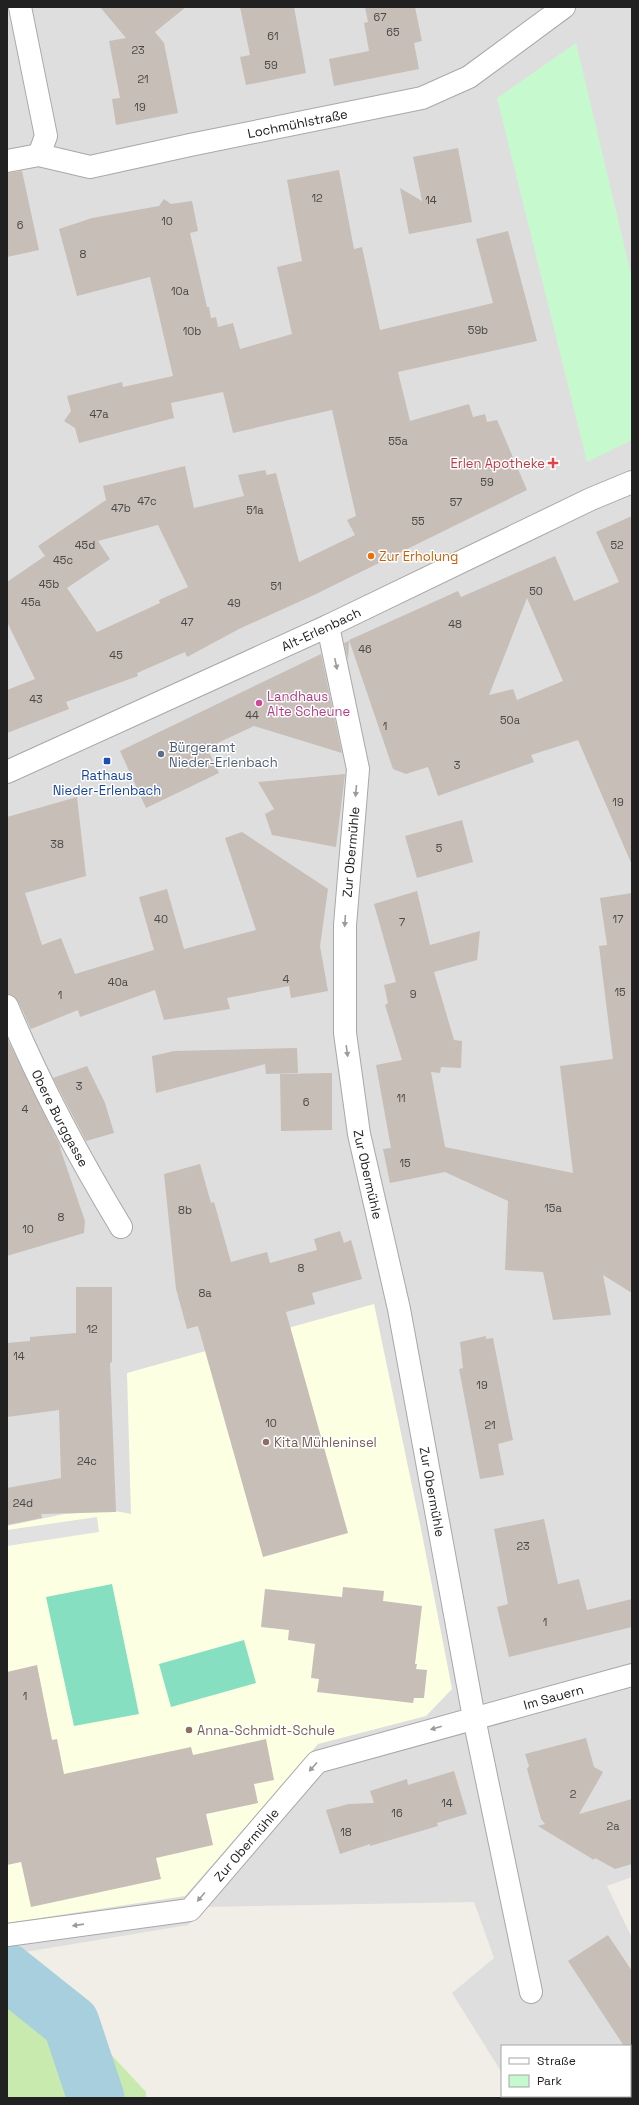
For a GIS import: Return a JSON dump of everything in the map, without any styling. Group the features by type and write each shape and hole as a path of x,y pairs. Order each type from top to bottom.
{"street":[{"path":"20,7 46,136 39,155"},
{"name":"Lochmühlstraße","path":"7,161 39,155 90,167 422,98 469,78 564,7"},
{"name":"Alt-Erlenbach","path":"7,772 328,626 591,499 632,482"},
{"name":"Zur Obermühle","path":"328,626 358,768 345,924 345,1033 359,1134 399,1309 474,1718 531,1992"},
{"name":"Obere Burggasse","path":"7,1006 28,1057 89,1174 121,1227"},
{"name":"Im Sauern","path":"474,1718 632,1675"},
{"name":"Zur Obermühle","path":"7,1935 190,1910 317,1762 474,1718"}],"shaded area":[{"path":"7,7 632,7 632,1877 607,1886 632,1938 632,2098 518,2098 631,2097 631,2045 501,2045 501,2071 452,1993 494,1958 474,1902 205,1907 188,1925 7,1955"},
{"name":"Anna-Schmidt-Schule","path":"374,1304 421,1529 452,1689 426,1716 318,1744 185,1896 7,1923 7,1526 64,1514 115,1511 131,1514 127,1373"},
{"path":"97,1517 99,1532 7,1546 7,1530"}],"green space":[{"path":"576,43 632,278 632,440 587,462 497,98"},
{"path":"112,1584 139,1714 74,1726 46,1597"},
{"path":"244,1640 256,1683 171,1707 159,1664"},
{"path":"12,1957 63,1988 91,2033 146,2092 146,2098 7,2098 7,1958"}],"building":[{"path":"100,7 186,7 155,32 164,43 178,113 116,125 112,99 120,98 109,41 126,38"},
{"path":"240,7 294,7 306,73 246,85 240,57 250,55"},
{"path":"365,7 415,7 422,41 414,43 419,69 334,86 329,59 369,51 364,23 368,22"},
{"path":"458,148 472,222 409,234 400,188 422,201 413,157"},
{"path":"339,170 354,249 362,247 380,330 493,303 476,239 508,231 537,341 398,372 410,421 469,404 473,417 485,414 487,422 497,420 527,490 314,595 239,629 187,657 185,652 137,673 138,676 66,702 69,709 7,733 7,690 35,679 7,622 7,582 45,556 38,546 106,500 103,486 185,466 194,508 244,496 238,475 265,470 267,475 276,473 299,562 355,535 347,520 356,516 332,410 233,433 223,392 171,403 174,418 79,443 75,428 64,421 71,411 67,396 122,382 123,387 173,376 150,277 77,296 59,229 92,218 159,206 164,199 171,204 192,201 198,231 190,233 207,307 209,307 211,318 216,317 218,327 233,323 240,349 292,334 277,267 302,261 287,180","holes":["158,525 188,587 159,600 160,603 97,632 67,588 110,559 98,541"]},
{"path":"22,171 39,250 7,257 7,173"},
{"path":"632,516 632,865 578,740 531,755 534,762 438,796 428,767 406,774 393,769 349,640 458,591 461,597 555,556 574,601 619,582 596,532","holes":["527,598 563,681 517,700 513,689 489,695"]},
{"path":"349,641 348,660 344,643"},
{"path":"321,654 342,753 254,726 207,748 219,773 146,808 120,751"},
{"path":"345,774 336,847 272,835 265,814 274,809 258,782"},
{"path":"77,797 86,876 25,893 42,945 61,938 75,974 154,950 139,897 167,889 184,949 256,930 225,838 242,832 328,889 320,946 328,991 291,998 289,986 227,998 230,1009 164,1020 155,990 80,1017 78,1010 31,1029 18,1001 14,996 7,994 7,817"},
{"path":"462,820 473,862 417,878 405,836"},
{"path":"417,891 430,945 480,931 477,960 434,972 454,1040 462,1041 461,1068 441,1067 440,1073 431,1072 445,1147 573,1173 560,1066 613,1059 599,946 607,945 600,898 632,893 632,1293 603,1275 611,1315 553,1320 543,1272 505,1270 508,1201 445,1172 390,1183 383,1149 391,1148 376,1065 402,1060 385,1005 388,1003 384,985 396,982 374,904"},
{"path":"7,1038 61,1148 85,1221 84,1233 7,1256"},
{"path":"297,1048 298,1073 266,1074 265,1064 156,1093 152,1056 174,1051"},
{"path":"87,1066 105,1103 114,1133 86,1141 53,1078"},
{"path":"332,1073 332,1130 281,1131 280,1074"},
{"path":"200,1164 211,1203 214,1202 231,1262 267,1252 270,1263 317,1250 314,1239 340,1231 344,1243 351,1240 362,1279 312,1293 315,1304 286,1312 348,1533 263,1557 198,1326 187,1329 176,1289 164,1174"},
{"path":"76,1287 112,1287 112,1362 110,1363 116,1512 41,1514 42,1518 7,1525 7,1488 61,1478 59,1410 7,1417 7,1343 30,1341 30,1337 76,1333"},
{"path":"486,1336 486,1339 493,1338 513,1440 498,1444 504,1475 480,1479 459,1369 463,1368 460,1342"},
{"path":"544,1519 558,1584 579,1579 587,1610 632,1599 632,1627 509,1657 497,1607 508,1604 494,1529"},
{"path":"343,1587 384,1591 383,1601 422,1606 415,1664 417,1664 416,1669 427,1670 424,1698 414,1698 413,1703 317,1692 319,1679 311,1678 315,1644 288,1640 289,1630 261,1627 265,1589 342,1597"},
{"path":"37,1665 52,1740 57,1739 64,1774 191,1747 193,1755 266,1739 274,1780 254,1784 258,1803 206,1814 213,1845 156,1858 161,1879 31,1907 21,1862 7,1865 7,1672"},
{"path":"586,1738 594,1767 603,1772 579,1814 632,1799 632,1864 615,1869 595,1858 594,1860 538,1826 545,1824 541,1819 527,1769 529,1766 525,1754"},
{"path":"454,1771 467,1814 437,1823 438,1826 370,1846 370,1844 340,1854 326,1810 349,1804 374,1803 370,1791 407,1779 408,1785"},
{"path":"608,1935 632,1971 632,2057 631,2045 623,2045 568,1961"}],"waterway":[{"path":"7,1972 71,2023 96,2098"}],"place":[{"name":"Erlen Apotheke","path":"553,463"},
{"name":"Zur Erholung","path":"371,556"},
{"name":"Landhaus Alte Scheune","path":"259,703"},
{"name":"Bürgeramt Nieder-Erlenbach","path":"161,754"},
{"name":"Rathaus Nieder-Erlenbach","path":"107,761"},
{"name":"Kita Mühleninsel","path":"266,1442"},
{"name":"Anna-Schmidt-Schule","path":"189,1730"}]}
